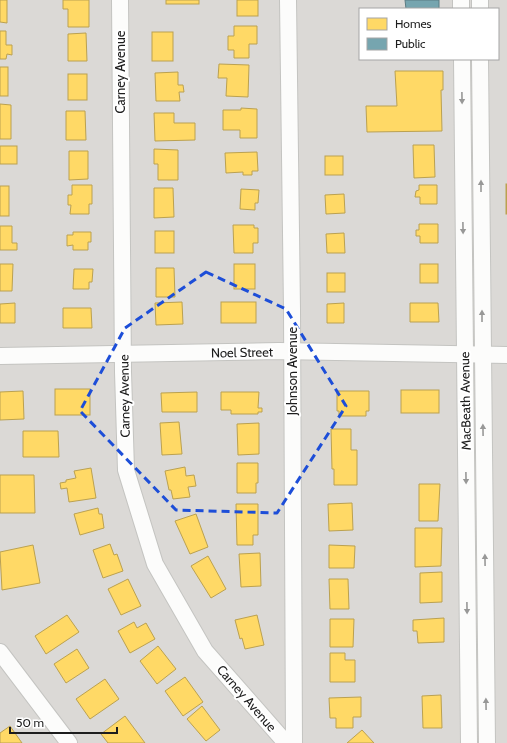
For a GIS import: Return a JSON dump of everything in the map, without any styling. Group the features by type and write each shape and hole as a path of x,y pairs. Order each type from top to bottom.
{"street":[{"name":"Carney Avenue","path":"120,0 123,354 126,470 155,564 205,651 286,743"},
{"name":"Johnson Avenue","path":"288,0 294,743"},
{"path":"462,66 480,67"},
{"name":"MacBeath Avenue","path":"462,66 469,743"},
{"name":"MacBeath Avenue","path":"480,67 487,743"},
{"name":"Noel Street","path":"0,356 292,352 507,355"},
{"path":"0,652 68,743"}],"highlighted area":[{"path":"206,272 286,309 346,406 277,513 176,510 80,411 125,328"}],"shaded area":[{"path":"0,0 507,0 507,743 0,743"}],"building: Homes":[{"path":"0,0 7,0 7,23 0,22"},
{"path":"63,0 89,0 89,27 68,27 68,9 63,9"},
{"path":"166,0 199,0 199,4 166,4"},
{"path":"237,0 258,0 258,16 237,16"},
{"path":"234,26 257,26 257,44 249,44 249,58 234,58 234,50 228,50 228,36 234,36"},
{"path":"0,31 6,31 6,45 12,45 12,55 7,54 6,59 0,59"},
{"path":"152,32 173,32 173,61 152,61"},
{"path":"86,33 87,61 68,61 68,34"},
{"path":"219,64 249,65 248,97 226,96 227,78 218,78"},
{"path":"0,67 8,67 8,96 0,96"},
{"path":"395,71 443,71 443,90 441,90 442,131 367,132 366,106 397,106"},
{"path":"178,72 178,85 183,85 184,92 179,92 180,101 156,101 155,73"},
{"path":"68,74 87,74 87,100 68,100"},
{"path":"0,104 11,105 11,139 0,139"},
{"path":"241,108 257,109 257,138 240,138 240,130 223,130 223,110 241,110"},
{"path":"66,111 85,111 86,140 66,140"},
{"path":"154,113 174,113 174,123 195,123 195,140 155,141"},
{"path":"413,145 434,145 435,177 414,178"},
{"path":"0,146 17,146 17,164 0,164"},
{"path":"154,149 178,150 178,180 158,180 158,164 154,164"},
{"path":"69,151 88,151 88,179 69,180"},
{"path":"257,152 258,171 252,171 252,175 243,175 243,172 226,173 225,153"},
{"path":"325,156 343,156 343,175 325,175"},
{"path":"507,184 507,214 506,214"},
{"path":"72,185 92,185 92,204 89,204 89,214 70,214 71,205 68,205 68,195 72,195"},
{"path":"419,185 437,185 437,204 420,204 420,197 415,197 416,191 419,190"},
{"path":"0,186 9,186 9,216 0,216"},
{"path":"154,188 173,188 174,217 154,218"},
{"path":"241,189 259,190 258,203 255,203 255,210 240,209"},
{"path":"344,194 345,213 326,214 325,195"},
{"path":"419,224 438,224 438,243 420,243 420,236 416,236 416,230 419,230"},
{"path":"233,225 254,225 254,228 258,228 258,243 253,243 253,253 234,253"},
{"path":"0,226 12,226 12,243 17,243 17,250 0,250"},
{"path":"155,231 174,231 174,253 155,253"},
{"path":"73,232 91,232 91,242 88,242 88,250 73,250 73,245 67,246 67,235 73,235"},
{"path":"344,233 345,253 327,253 326,234"},
{"path":"0,264 13,264 12,291 0,291"},
{"path":"234,264 255,264 255,289 234,289"},
{"path":"420,264 438,264 438,283 420,283"},
{"path":"156,268 174,268 175,297 156,297"},
{"path":"74,269 93,269 92,282 89,282 89,289 73,289"},
{"path":"327,273 345,273 345,292 327,292"},
{"path":"182,302 183,324 156,325 155,303"},
{"path":"221,302 256,302 256,323 221,323"},
{"path":"15,303 15,323 0,323 0,304"},
{"path":"344,303 344,323 327,323 327,304"},
{"path":"410,303 438,303 439,322 410,322"},
{"path":"63,308 91,308 92,328 63,328"},
{"path":"55,389 90,389 90,415 55,415"},
{"path":"401,390 439,390 439,413 401,413"},
{"path":"23,391 24,419 0,420 0,392"},
{"path":"337,391 369,391 369,411 366,411 366,416 339,416 339,411 337,411"},
{"path":"197,392 197,412 162,412 161,393"},
{"path":"221,392 259,392 258,408 262,408 262,412 258,412 258,414 231,414 231,410 221,410"},
{"path":"179,422 182,454 162,455 160,423"},
{"path":"259,423 259,454 238,455 237,424"},
{"path":"331,429 351,429 351,450 357,450 357,485 334,485"},
{"path":"23,431 58,431 59,457 23,457"},
{"path":"237,463 258,463 258,483 256,483 256,493 237,493"},
{"path":"185,467 186,476 194,475 196,486 188,487 190,497 173,499 171,490 169,490 165,471"},
{"path":"91,468 96,498 69,502 67,488 61,489 60,483 76,478 74,471"},
{"path":"0,475 34,475 35,513 0,513"},
{"path":"419,484 440,484 438,521 419,521"},
{"path":"352,503 353,530 329,531 328,504"},
{"path":"236,504 258,504 258,535 253,535 253,545 237,545"},
{"path":"98,508 99,514 102,514 104,528 80,535 74,514"},
{"path":"196,514 208,547 190,554 175,521"},
{"path":"415,528 442,528 441,566 415,567"},
{"path":"110,544 114,555 117,554 123,571 103,578 93,550"},
{"path":"33,545 40,583 2,590 0,552"},
{"path":"329,545 355,546 354,568 329,568"},
{"path":"260,553 261,586 241,587 239,554"},
{"path":"208,556 226,589 211,598 191,566"},
{"path":"442,572 442,602 420,603 420,573"},
{"path":"128,579 141,606 121,615 108,589"},
{"path":"329,579 348,579 349,609 330,609"},
{"path":"67,615 79,632 46,654 35,636"},
{"path":"257,615 264,645 245,649 242,638 240,639 235,620"},
{"path":"444,618 444,642 418,643 417,631 413,631 413,620"},
{"path":"330,619 354,619 353,647 330,647"},
{"path":"134,622 137,628 146,623 155,639 130,653 118,631"},
{"path":"158,646 176,669 157,684 140,661"},
{"path":"77,649 89,668 66,683 54,664"},
{"path":"330,653 345,653 345,660 355,660 355,682 330,682"},
{"path":"185,677 203,702 183,716 165,691"},
{"path":"105,679 119,699 90,719 76,699"},
{"path":"441,695 442,728 423,728 422,696"},
{"path":"361,697 361,717 353,717 353,728 336,728 336,718 330,718 329,698"},
{"path":"202,706 220,730 206,741 187,719"},
{"path":"125,716 145,743 108,743 101,734"},
{"path":"10,726 22,743 0,743 0,733"},
{"path":"362,730 374,743 347,743"}],"building: Public":[{"path":"405,0 439,0 439,8 406,8"}]}
